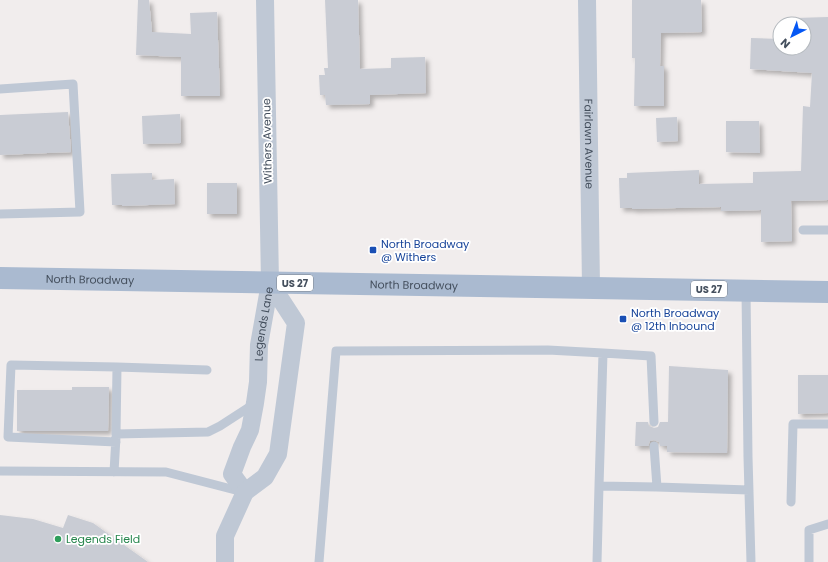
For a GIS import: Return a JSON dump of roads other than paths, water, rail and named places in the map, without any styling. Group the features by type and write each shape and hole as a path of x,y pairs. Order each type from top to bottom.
{"main road":[{"name":"North Broadway","path":"0,278 828,292"}],"street":[{"name":"Withers Avenue","path":"265,0 270,282"},
{"name":"Fairlawn Avenue","path":"587,0 591,287"},
{"name":"Legends Lane","path":"245,492 232,474 242,446 250,430 258,382 258,345 270,282"},
{"name":"Legends Lane","path":"225,562 226,536 245,492 265,477 278,454 296,323 270,282"}],"lane":[{"path":"0,89 73,84 80,212 0,214"},
{"path":"803,230 828,230"},
{"path":"746,290 751,562"},
{"path":"319,562 336,351 548,350 651,356 654,422"},
{"path":"597,562 603,354"},
{"path":"208,370 11,365 8,437 116,438 208,432 255,403"},
{"path":"114,472 117,367"},
{"path":"791,502 793,424 828,424"},
{"path":"654,446 657,487"},
{"path":"0,471 166,472 245,492"},
{"path":"599,486 749,490"},
{"path":"809,562 809,530 828,524"}],"place":[{"name":"North Broadway @ Withers","path":"373,250"},
{"name":"North Broadway @ 12th Inbound","path":"623,319"},
{"name":"Legends Field","path":"58,539"}]}
